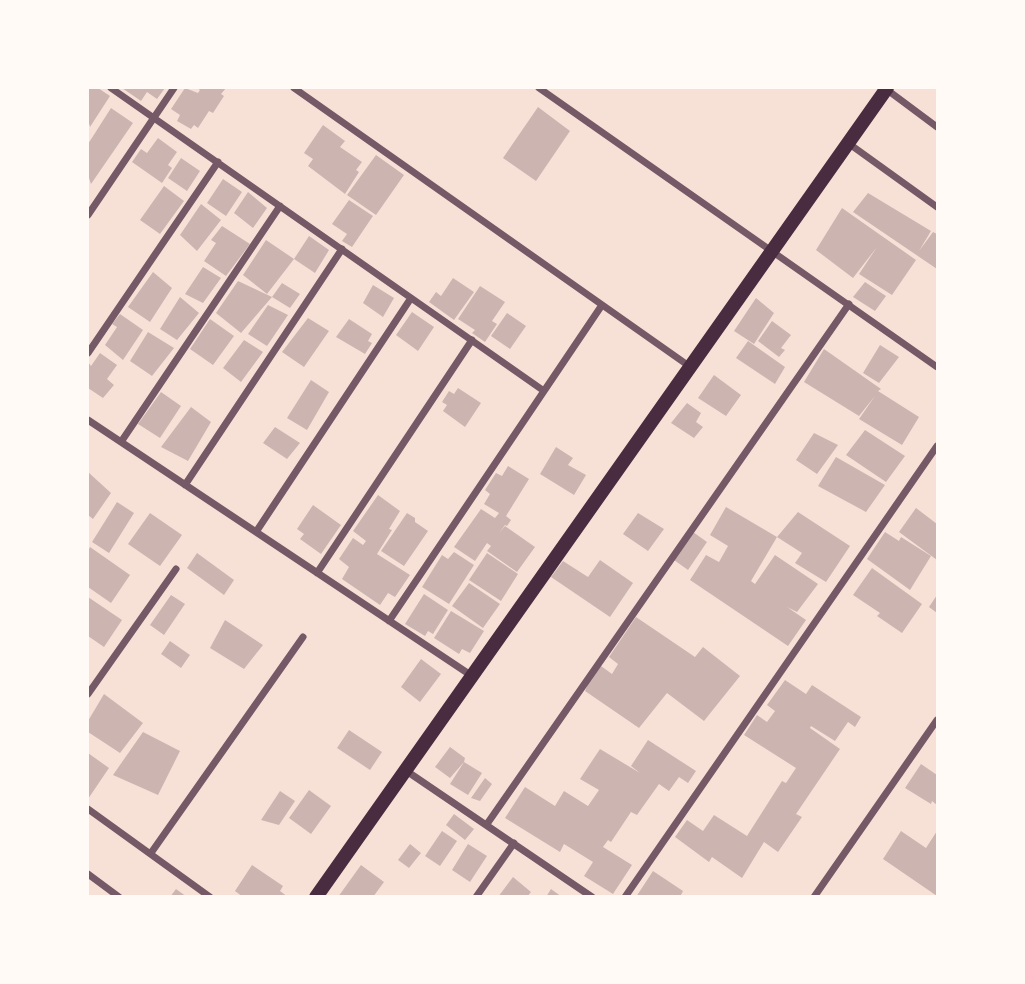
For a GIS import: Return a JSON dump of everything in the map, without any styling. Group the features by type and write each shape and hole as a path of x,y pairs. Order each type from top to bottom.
{"main road":[{"path":"316,897 886,88"}],"street":[{"path":"111,88 544,391"},
{"path":"88,215 174,88"},
{"path":"293,88 689,366"},
{"path":"539,88 773,249 937,367"},
{"path":"886,88 937,127"},
{"path":"848,144 937,207"},
{"path":"88,353 218,162"},
{"path":"121,442 280,206"},
{"path":"185,485 342,249"},
{"path":"256,532 411,298"},
{"path":"486,824 849,304"},
{"path":"389,621 602,305"},
{"path":"317,573 472,340"},
{"path":"88,420 473,676"},
{"path":"625,897 937,446"},
{"path":"88,694 176,569"},
{"path":"151,853 303,637"},
{"path":"814,897 937,720"},
{"path":"405,770 592,897"},
{"path":"88,809 210,897"},
{"path":"476,897 514,843"},
{"path":"88,874 119,897"}],"building":[{"path":"88,88 98,88 110,96 90,127 88,120"},
{"path":"122,88 165,88 157,99 147,92 141,101"},
{"path":"185,88 198,93 200,90 197,88 226,88 213,113 209,111 198,128 194,125 191,129 177,121 180,115 171,109"},
{"path":"538,107 570,131 536,181 503,158"},
{"path":"111,108 133,123 91,184 88,175 88,144"},
{"path":"323,125 345,141 340,147 362,162 345,194 308,166 313,159 304,153"},
{"path":"158,138 177,152 168,165 172,168 162,183 132,162 141,149 147,153"},
{"path":"376,155 404,175 376,215 347,195"},
{"path":"181,158 200,171 187,191 168,178"},
{"path":"223,179 242,192 226,216 207,203"},
{"path":"164,186 184,201 160,234 140,220"},
{"path":"248,192 267,208 253,228 234,213"},
{"path":"868,193 931,231 919,251 933,232 937,234 937,269 853,212"},
{"path":"349,200 373,216 352,247 342,241 347,234 332,224"},
{"path":"201,204 221,220 197,251 180,235"},
{"path":"842,208 916,260 892,295 859,274 877,247 853,278 816,250"},
{"path":"222,226 250,244 226,276 204,261 216,243 211,240"},
{"path":"309,236 329,250 315,273 294,259"},
{"path":"266,240 294,259 267,294 243,275"},
{"path":"203,267 221,278 203,303 185,294"},
{"path":"153,272 172,288 150,322 128,307"},
{"path":"453,278 474,292 454,320 429,302 436,292 441,296"},
{"path":"238,281 272,297 241,333 216,313"},
{"path":"865,282 886,296 875,311 853,297"},
{"path":"282,283 300,294 290,308 272,297"},
{"path":"373,285 394,298 383,317 363,303"},
{"path":"480,286 505,302 492,321 497,324 485,342 472,333 475,330 458,319"},
{"path":"180,297 199,313 177,340 160,329"},
{"path":"756,298 774,313 754,344 734,331"},
{"path":"268,305 288,315 267,346 248,334"},
{"path":"412,312 434,327 418,351 396,335"},
{"path":"507,313 526,326 510,349 491,336"},
{"path":"120,314 143,330 123,360 105,345 117,327 112,324"},
{"path":"308,318 329,331 304,367 282,352"},
{"path":"210,319 234,336 213,365 190,349"},
{"path":"349,319 372,334 368,341 372,343 365,354 336,337"},
{"path":"772,321 791,335 781,348 785,350 779,357 758,341"},
{"path":"148,332 174,348 152,376 130,361"},
{"path":"244,340 263,352 241,382 223,368"},
{"path":"748,341 785,367 775,384 736,358"},
{"path":"880,345 899,357 879,383 863,373"},
{"path":"824,349 881,389 878,391 919,417 902,445 859,419 875,396 859,416 804,382"},
{"path":"100,353 117,365 107,379 114,385 103,398 88,388 88,362 91,366"},
{"path":"714,375 741,395 726,416 698,398"},
{"path":"311,380 329,392 307,430 287,418"},
{"path":"458,388 481,403 465,427 443,411 447,405 442,402 449,391 454,394"},
{"path":"161,392 181,406 160,438 138,424"},
{"path":"687,403 701,413 696,422 703,427 694,438 671,423"},
{"path":"191,407 211,422 188,461 161,447"},
{"path":"275,427 300,443 287,459 263,443"},
{"path":"865,430 905,456 886,482 846,455"},
{"path":"814,433 838,445 817,474 796,460"},
{"path":"556,447 573,458 568,465 586,475 574,495 540,474"},
{"path":"836,457 885,485 866,512 818,486"},
{"path":"508,466 529,479 506,516 511,520 507,526 505,525 499,533 505,526 535,547 517,572 487,551 491,546 487,543 475,561 454,547 481,509 495,518 499,513 484,504 490,494 485,490 496,473 502,476"},
{"path":"88,472 111,493 93,519 88,515"},
{"path":"378,495 400,511 377,554 410,575 395,597 388,593 380,605 342,579 349,567 339,559 353,538 363,545 366,541 353,531"},
{"path":"117,502 134,513 109,553 92,542"},
{"path":"313,505 341,525 321,554 300,539 304,534 297,529"},
{"path":"726,507 777,537 751,581 755,584 775,555 818,584 797,612 787,607 806,620 788,646 690,580 706,555 719,562 728,546 710,535"},
{"path":"916,508 937,524 937,560 899,532"},
{"path":"798,512 850,546 826,582 795,563 802,553 777,537"},
{"path":"150,513 182,535 160,566 128,544"},
{"path":"407,513 428,531 404,566 381,551"},
{"path":"638,513 664,529 648,551 623,534"},
{"path":"693,532 707,542 688,570 674,560"},
{"path":"885,532 899,541 901,537 931,556 910,590 867,559"},
{"path":"90,547 130,575 111,603 88,587"},
{"path":"454,552 474,565 449,604 422,587 442,555 448,559"},
{"path":"197,553 234,580 224,595 187,568"},
{"path":"487,553 518,574 501,601 469,580"},
{"path":"600,560 633,583 610,617 551,577 563,561 588,577"},
{"path":"872,568 922,604 902,633 877,616 880,613 853,595"},
{"path":"469,583 500,604 483,628 452,606"},
{"path":"424,594 448,610 433,634 428,631 425,636 405,624"},
{"path":"171,595 185,604 164,635 150,625"},
{"path":"937,595 937,613 929,607"},
{"path":"88,597 122,620 104,647 88,636"},
{"path":"451,611 484,631 470,653 462,649 459,654 434,638"},
{"path":"636,617 695,657 703,647 740,676 704,721 667,693 639,728 585,691 593,672 601,666 612,674 618,664 609,657"},
{"path":"225,620 263,645 244,669 210,648"},
{"path":"170,641 190,655 181,668 161,654"},
{"path":"421,659 441,674 420,702 401,687"},
{"path":"785,680 806,694 812,685 861,717 855,727 848,722 835,741 811,726 810,728 840,749 796,814 802,817 778,852 764,842 742,878 712,857 709,862 675,837 687,820 703,831 714,815 747,836 782,781 786,783 796,768 744,735 757,715 767,722 775,711 767,705"},
{"path":"104,694 143,723 120,753 88,732 88,721"},
{"path":"349,730 382,752 370,770 337,748"},
{"path":"143,732 180,751 158,795 113,775"},
{"path":"648,740 696,771 688,783 679,777 669,791 659,784 637,815 631,812 611,842 608,840 603,847 632,865 613,894 584,876 593,862 564,844 560,852 505,818 525,787 555,806 564,791 588,806 599,790 580,779 600,749 640,773 631,766"},
{"path":"450,747 465,758 450,778 435,767"},
{"path":"88,753 109,768 88,799"},
{"path":"464,762 482,773 468,795 450,784"},
{"path":"921,764 937,775 937,805 905,788"},
{"path":"485,778 492,784 480,801 471,798"},
{"path":"309,790 331,806 311,834 289,818"},
{"path":"280,791 295,801 279,825 261,820"},
{"path":"454,814 474,829 465,840 446,825"},
{"path":"442,831 457,841 440,866 425,856"},
{"path":"901,831 926,848 937,831 937,896 883,859"},
{"path":"410,844 421,853 409,868 398,860"},
{"path":"468,844 487,856 470,882 452,870"},
{"path":"252,865 283,886 280,891 288,897 243,897 235,891"},
{"path":"361,865 384,882 373,897 338,897"},
{"path":"653,871 683,891 680,897 636,897"},
{"path":"513,877 531,892 527,897 498,897"},
{"path":"176,889 187,897 170,897"},
{"path":"551,889 562,897 546,897"}]}
